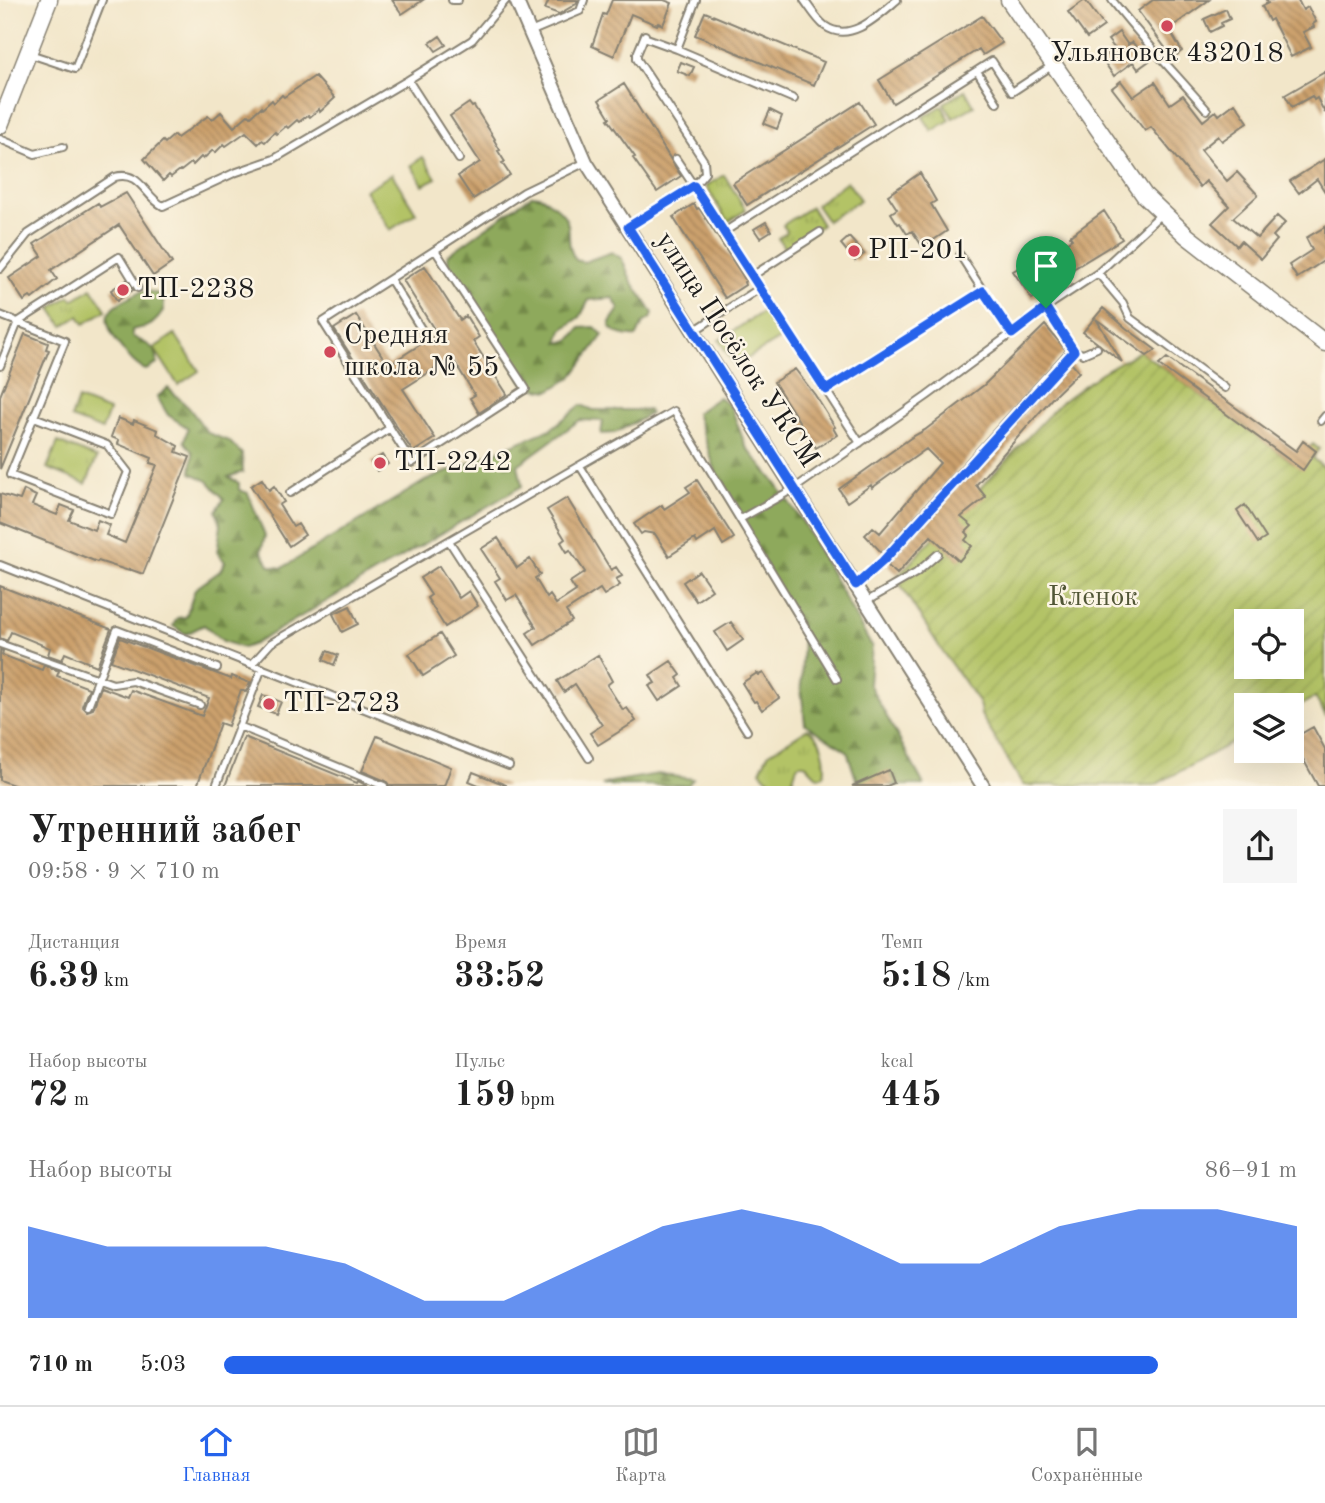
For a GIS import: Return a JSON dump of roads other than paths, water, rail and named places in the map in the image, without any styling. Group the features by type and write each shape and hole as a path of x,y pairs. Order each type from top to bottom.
{"main road":[{"path":"0,125 49,0"},
{"path":"1010,0 1114,155 1161,214 1325,344"}],"street":[{"name":"улица Посёлок УКСМ","path":"516,0 586,162 983,786"},
{"path":"1010,0 1021,0"}],"lane":[{"path":"28,54 75,69 102,0"},
{"path":"452,0 458,0"},
{"path":"0,270 28,234 115,177 129,175 158,203 166,205 234,173 274,159 472,40 506,0"},
{"path":"530,32 580,10 584,0"},
{"path":"677,49 696,0"},
{"path":"804,0 823,25 841,32 856,30 897,0"},
{"path":"1112,0 1132,27 1152,46 1207,110"},
{"path":"628,227 694,186 705,173 704,161 637,58 645,35 794,99"},
{"path":"724,232 992,61 1012,92 1055,64"},
{"path":"977,71 997,103"},
{"path":"408,80 459,159"},
{"path":"0,138 35,154 63,147"},
{"path":"677,159 860,443"},
{"path":"435,250 526,389 412,463 323,322 524,192 586,162"},
{"path":"740,519 795,488 1098,273 1161,214"},
{"path":"752,276 820,232"},
{"path":"960,255 1012,334"},
{"path":"0,366 18,322 119,257 138,288"},
{"path":"1098,273 1123,303 1130,318 1225,388"},
{"path":"390,279 425,335"},
{"path":"694,331 760,288"},
{"path":"826,390 983,291"},
{"path":"1046,308 1074,351 1083,354 1097,348"},
{"path":"0,315 65,341 10,475 111,514 128,472 107,445 34,417"},
{"path":"856,585 883,561 1074,351"},
{"path":"252,664 271,643 674,411 837,679"},
{"path":"290,493 390,428"},
{"path":"580,466 747,731"},
{"path":"449,541 589,758"},
{"path":"867,601 916,573 938,554"},
{"path":"0,565 509,766"},
{"path":"88,706 117,630 217,668"},
{"path":"0,643 113,684 133,681 200,705"},
{"path":"216,786 262,668"},
{"path":"239,726 384,786"}],"place":[{"name":"Ульяновск 432018","path":"1167,26"},
{"name":"РП-201","path":"854,251"},
{"name":"ТП-2238","path":"123,290"},
{"name":"Средняя школа № 55","path":"330,352"},
{"name":"ТП-2242","path":"380,463"},
{"name":"ТП-2723","path":"269,704"}],"park label":[{"name":"Кленок","path":"1093,598"}]}
